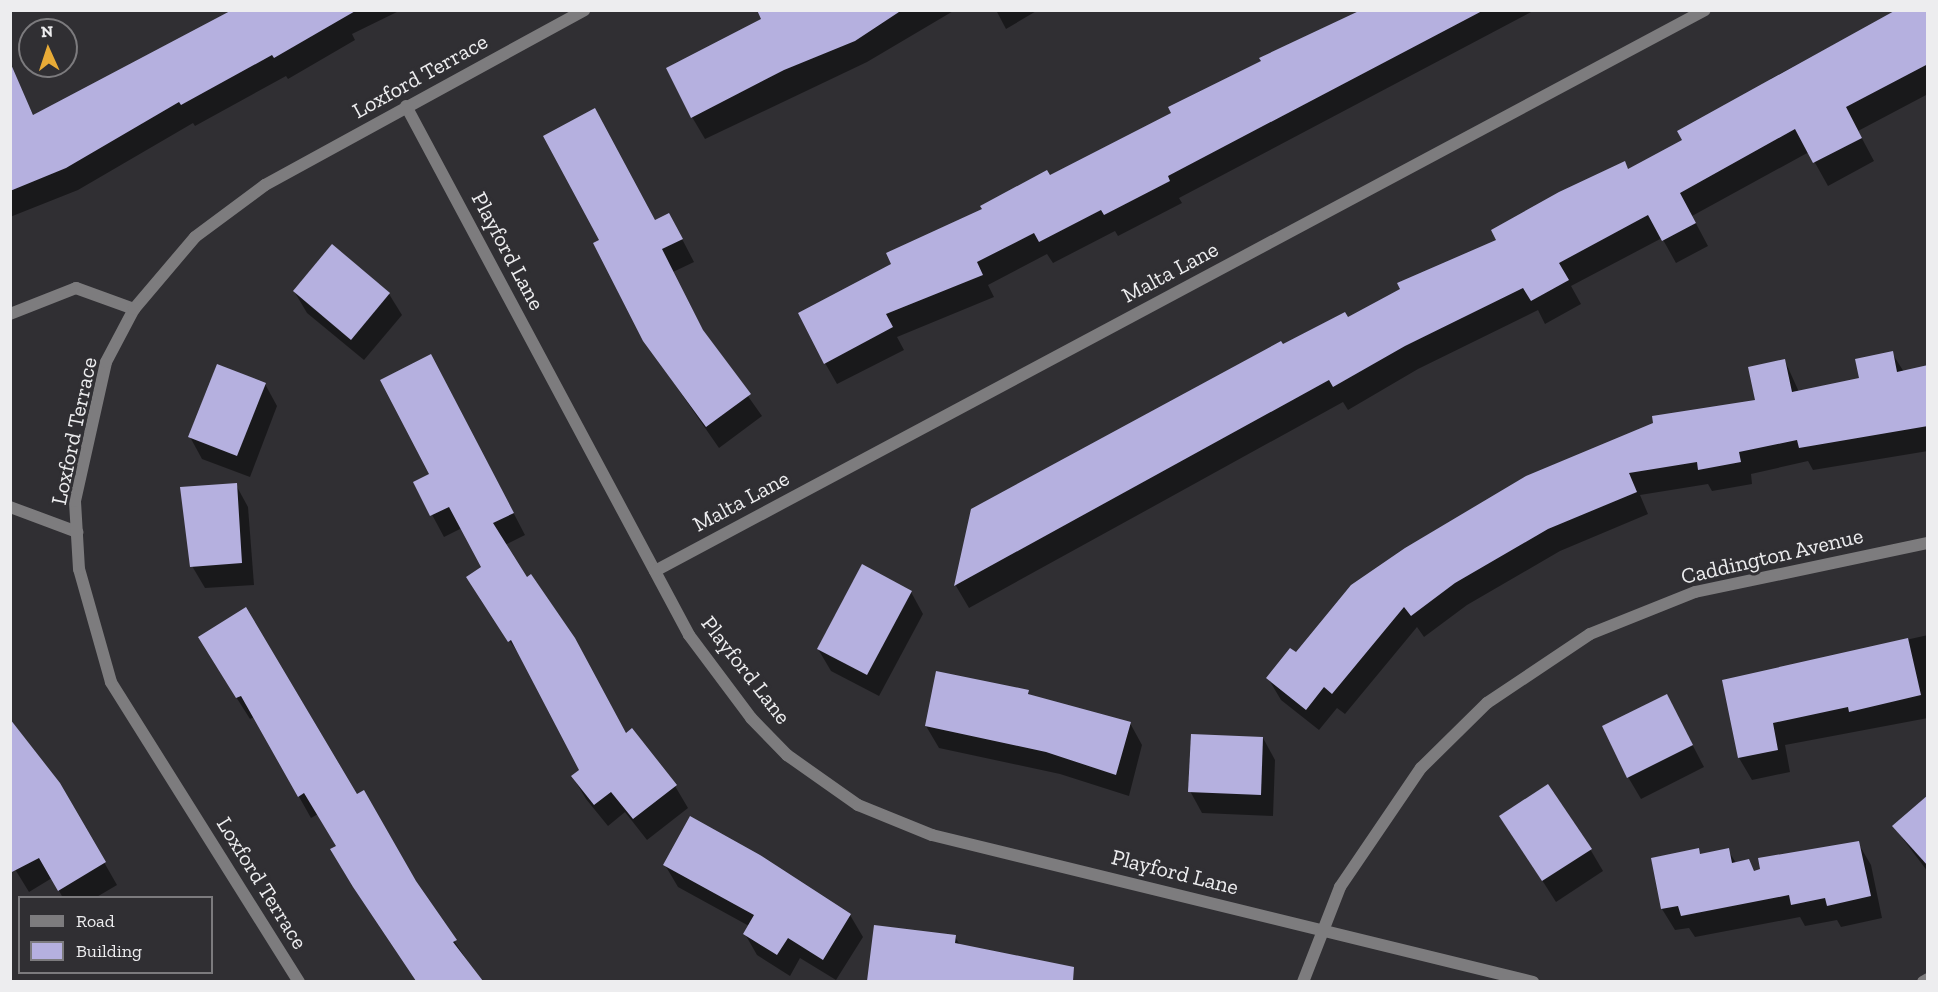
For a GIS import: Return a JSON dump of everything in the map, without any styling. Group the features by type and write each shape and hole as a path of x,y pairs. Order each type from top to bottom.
{"street":[{"name":"Loxford Terrace","path":"300,981 111,682 79,569 75,501 106,362 134,309 195,237 248,198 406,106 584,10"},
{"name":"Malta Lane","path":"655,571 1704,10"},
{"name":"Playford Lane","path":"406,106 689,635 751,718 787,755 858,805 932,835 1533,981"},
{"path":"10,314 76,288 134,309"},
{"path":"10,507 77,532"},
{"name":"Caddington Avenue","path":"1303,981 1340,887 1421,768 1487,703 1590,634 1695,592 1928,543"},
{"path":"1923,981 1928,979"}],"building":[{"path":"232,10 357,10 274,58 272,55 181,105 179,102 66,168 10,191 10,62 33,115"},
{"path":"757,10 902,10 855,41 784,70 691,118 666,68 761,19"},
{"path":"1361,10 1484,10 1168,176 1170,181 1104,215 1101,210 1039,242 1034,233 977,262 983,275 886,314 893,327 824,364 798,313 891,264 886,253 982,209 980,206 1047,170 1050,175 1171,113 1168,107 1261,61 1259,58"},
{"path":"1896,10 1928,10 1928,64 1846,107 1862,138 1813,163 1795,129 1680,193 1696,223 1662,241 1648,215 1559,263 1569,280 1531,301 1523,288 1405,346 1333,387 1329,380 954,586 971,509 1281,341 1283,344 1345,312 1348,317 1400,289 1397,283 1496,240 1491,230 1559,192 1625,161 1628,169 1682,140 1677,131"},
{"path":"595,108 655,220 669,213 683,239 662,249 703,330 751,394 706,427 643,341 593,243 599,240 543,136"},
{"path":"332,244 390,293 351,340 293,291"},
{"path":"1893,351 1897,372 1928,365 1928,426 1799,448 1797,440 1739,452 1741,462 1698,470 1697,462 1629,473 1637,492 1548,529 1455,583 1411,616 1404,607 1332,694 1324,687 1306,710 1266,678 1290,648 1296,652 1351,585 1405,548 1526,476 1653,423 1652,416 1755,400 1748,367 1785,359 1792,392 1859,378 1855,359"},
{"path":"431,354 514,513 493,523 527,577 531,574 575,638 626,733 632,728 677,785 633,819 611,792 594,805 571,776 579,770 511,640 508,642 466,577 481,567 449,507 430,516 413,482 429,474 380,380"},
{"path":"217,364 266,383 237,456 188,437"},
{"path":"237,483 242,563 190,567 180,487"},
{"path":"862,564 912,591 867,675 817,649"},
{"path":"246,607 357,794 364,790 416,881 457,940 453,942 483,981 416,981 353,887 330,849 336,846 304,793 298,797 241,696 236,698 198,637"},
{"path":"1908,638 1921,695 1849,712 1848,707 1773,723 1778,750 1738,758 1722,680"},
{"path":"936,671 1029,690 1028,694 1131,722 1116,775 1046,752 925,726"},
{"path":"1667,694 1693,745 1627,778 1602,726"},
{"path":"10,719 60,783 106,862 58,891 39,858 10,873"},
{"path":"1191,734 1263,737 1261,795 1188,792"},
{"path":"1548,784 1592,849 1542,881 1499,816"},
{"path":"1928,795 1928,866 1892,826"},
{"path":"690,816 760,855 851,914 823,960 788,938 777,955 743,934 754,915 663,865"},
{"path":"1859,841 1871,896 1827,906 1825,898 1791,905 1789,895 1681,916 1678,906 1661,909 1651,858 1699,848 1700,854 1729,848 1732,863 1749,859 1754,871 1760,869 1758,858"},
{"path":"874,925 956,935 955,943 1074,967 1073,981 867,981"}]}
